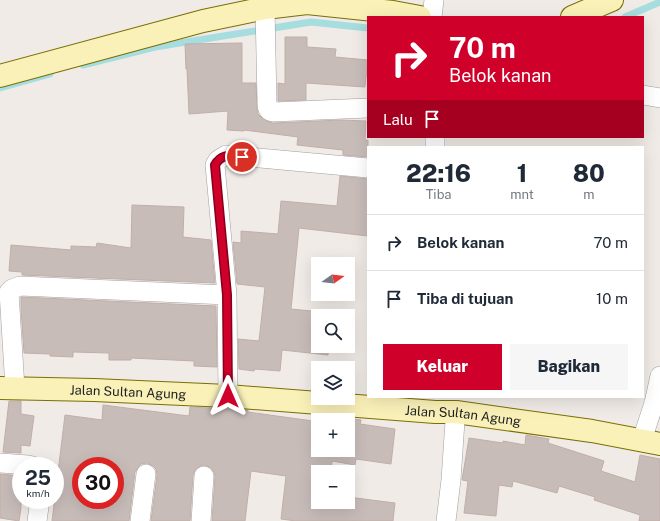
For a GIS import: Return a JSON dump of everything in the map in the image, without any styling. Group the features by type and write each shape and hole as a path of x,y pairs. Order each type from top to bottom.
{"main road":[{"path":"574,16 612,0"},
{"path":"0,76 203,21 265,8 307,3 393,12 415,16"},
{"name":"Jalan Sultan Agung","path":"7,388 228,396 442,407 651,442"}],"street":[{"path":"432,16 434,0"},
{"path":"265,8 267,108 270,111 367,108"},
{"path":"644,94 660,98"},
{"path":"228,396 227,295 215,165 218,160 226,155 367,168"},
{"path":"7,388 9,292 12,289 20,286 227,295"},
{"path":"651,442 654,403 660,376"},
{"path":"442,407 455,421 451,480 446,521"},
{"path":"0,463 12,464"},
{"path":"140,521 146,474"},
{"path":"201,521 204,476"},
{"path":"37,521 39,509"}],"building":[{"path":"285,37 307,37 307,47 336,49 335,57 367,60 365,87 306,83 306,100 278,101 278,83 285,84"},
{"path":"242,43 242,83 256,83 257,109 258,114 262,118 273,123 341,120 366,121 365,140 368,140 367,157 343,155 343,150 297,145 298,137 244,130 227,130 228,111 189,114 185,44"},
{"path":"340,176 367,179 367,236 299,228 291,309 311,311 311,353 328,353 328,355 282,350 280,371 255,369 254,371 239,369 238,339 259,341 265,287 237,284 233,242 241,243 241,231 278,234 281,201 337,206"},
{"path":"132,205 184,207 183,237 211,240 215,283 22,275 22,272 9,271 11,245 71,250 71,246 96,247 97,243 131,248"},
{"path":"21,297 216,306 217,367 194,366 194,361 131,358 131,360 109,360 109,353 73,352 73,357 24,353"},
{"path":"9,401 21,401 21,414 34,416 30,446 21,445 21,453 3,452"},
{"path":"103,405 189,416 190,407 248,410 248,412 311,421 311,457 355,457 355,419 361,420 360,424 395,429 391,464 356,459 355,465 332,461 332,465 311,465 311,509 355,509 355,498 395,503 393,521 296,521 281,519 286,476 251,471 245,521 212,521 215,476 210,467 204,465 195,470 193,475 190,521 151,521 157,475 156,469 147,463 141,464 135,472 129,521 52,521 53,509 64,509 64,457 60,457 65,415 102,420"},
{"path":"526,435 549,439 548,443 604,461 601,471 635,482 640,455 660,459 660,521 639,521 640,515 594,500 595,497 559,486 557,493 513,481 512,487 499,485 496,516 464,513 468,481 462,480 469,438 503,443 503,441 525,445"},
{"path":"0,474 12,475 12,509 21,509 19,521 0,518"}],"waterway":[{"path":"627,16 660,2"},
{"path":"83,65 155,47 311,22 367,28"},
{"path":"0,88 50,74"}],"route":[{"path":"228,396 227,295 215,165 218,160 226,155 242,157"}]}
